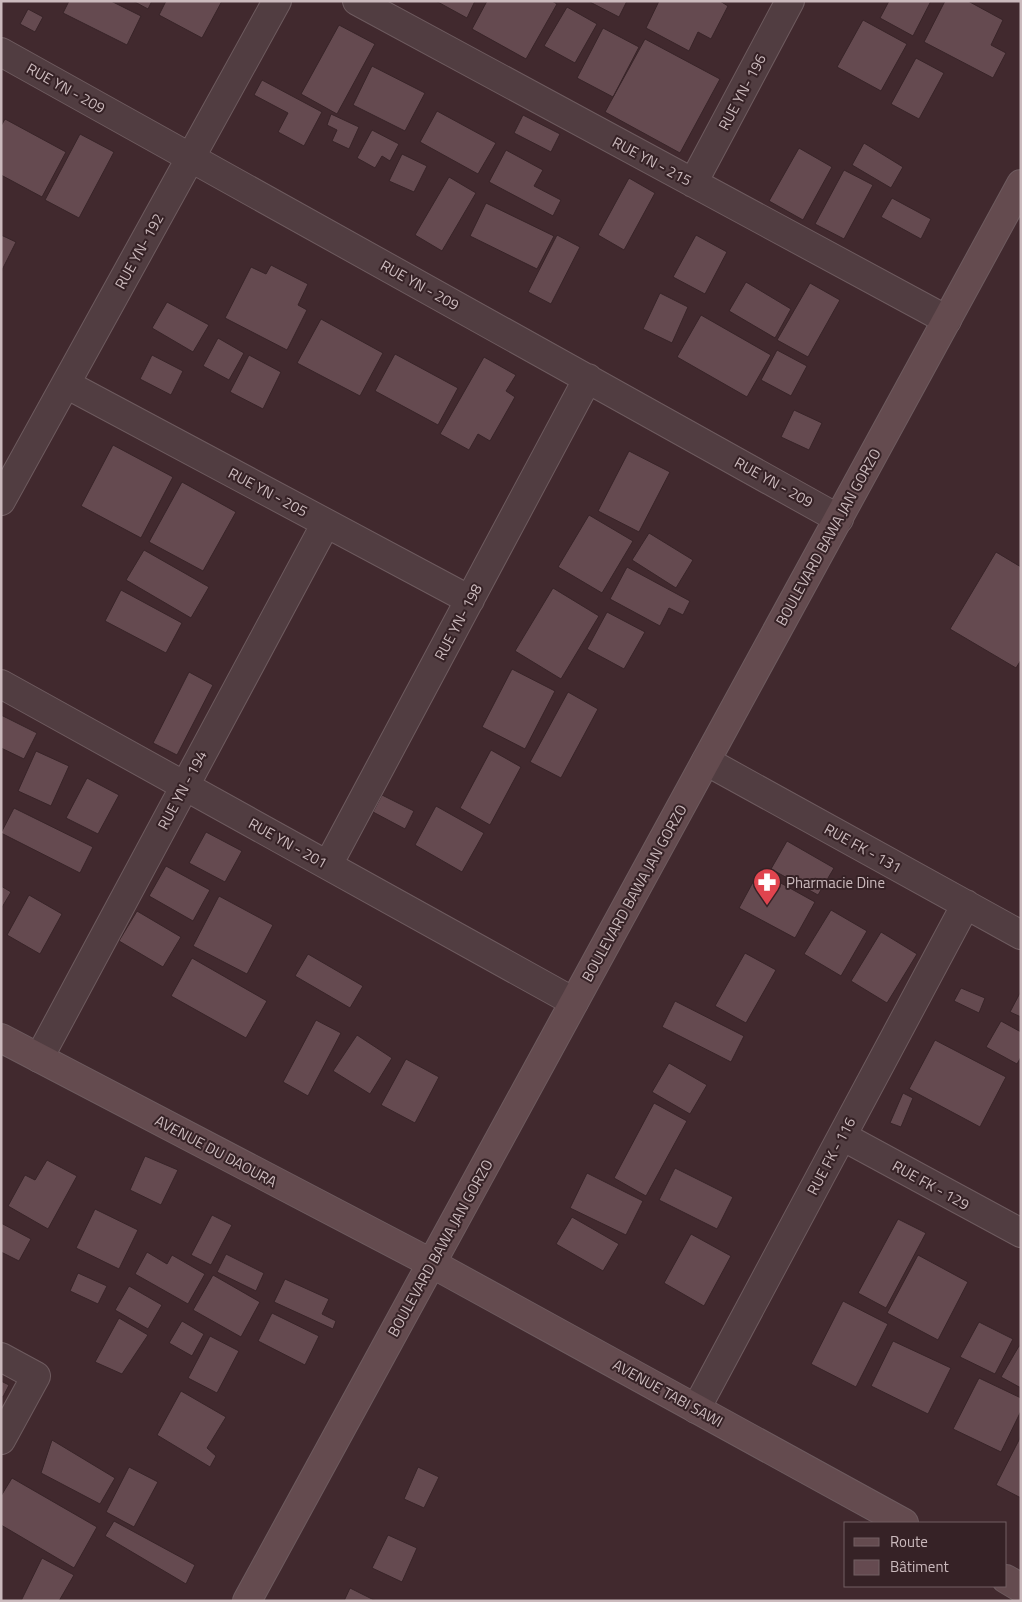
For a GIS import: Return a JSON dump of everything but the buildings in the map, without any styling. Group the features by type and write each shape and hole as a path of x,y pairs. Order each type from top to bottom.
{"main road":[{"name":"BOULEVARD BAWA JAN GORZO","path":"246,1601 1021,184"},
{"name":"AVENUE DU DAOURA","path":"1,1038 432,1263"},
{"name":"AVENUE TABI SAWI","path":"432,1263 902,1522"}],"street":[{"name":"RUE YN- 192","path":"1,501 277,1"},
{"name":"RUE YN - 215","path":"357,1 947,320"},
{"name":"RUE YN- 196","path":"693,183 789,2"},
{"name":"RUE YN - 209","path":"3,57 190,157 838,519"},
{"name":"RUE YN- 198","path":"328,866 588,378"},
{"name":"RUE YN - 205","path":"66,384 470,600"},
{"name":"RUE YN - 194","path":"39,1058 326,523"},
{"name":"RUE YN - 201","path":"1,684 574,1002"},
{"name":"RUE FK - 131","path":"706,761 1021,935"},
{"name":"RUE FK - 116","path":"696,1409 966,904"},
{"name":"RUE FK - 129","path":"842,1136 1021,1233"},
{"path":"1,1357 36,1376 1,1440"}],"place":[{"name":"Pharmacie Dine","path":"767,906"}]}
